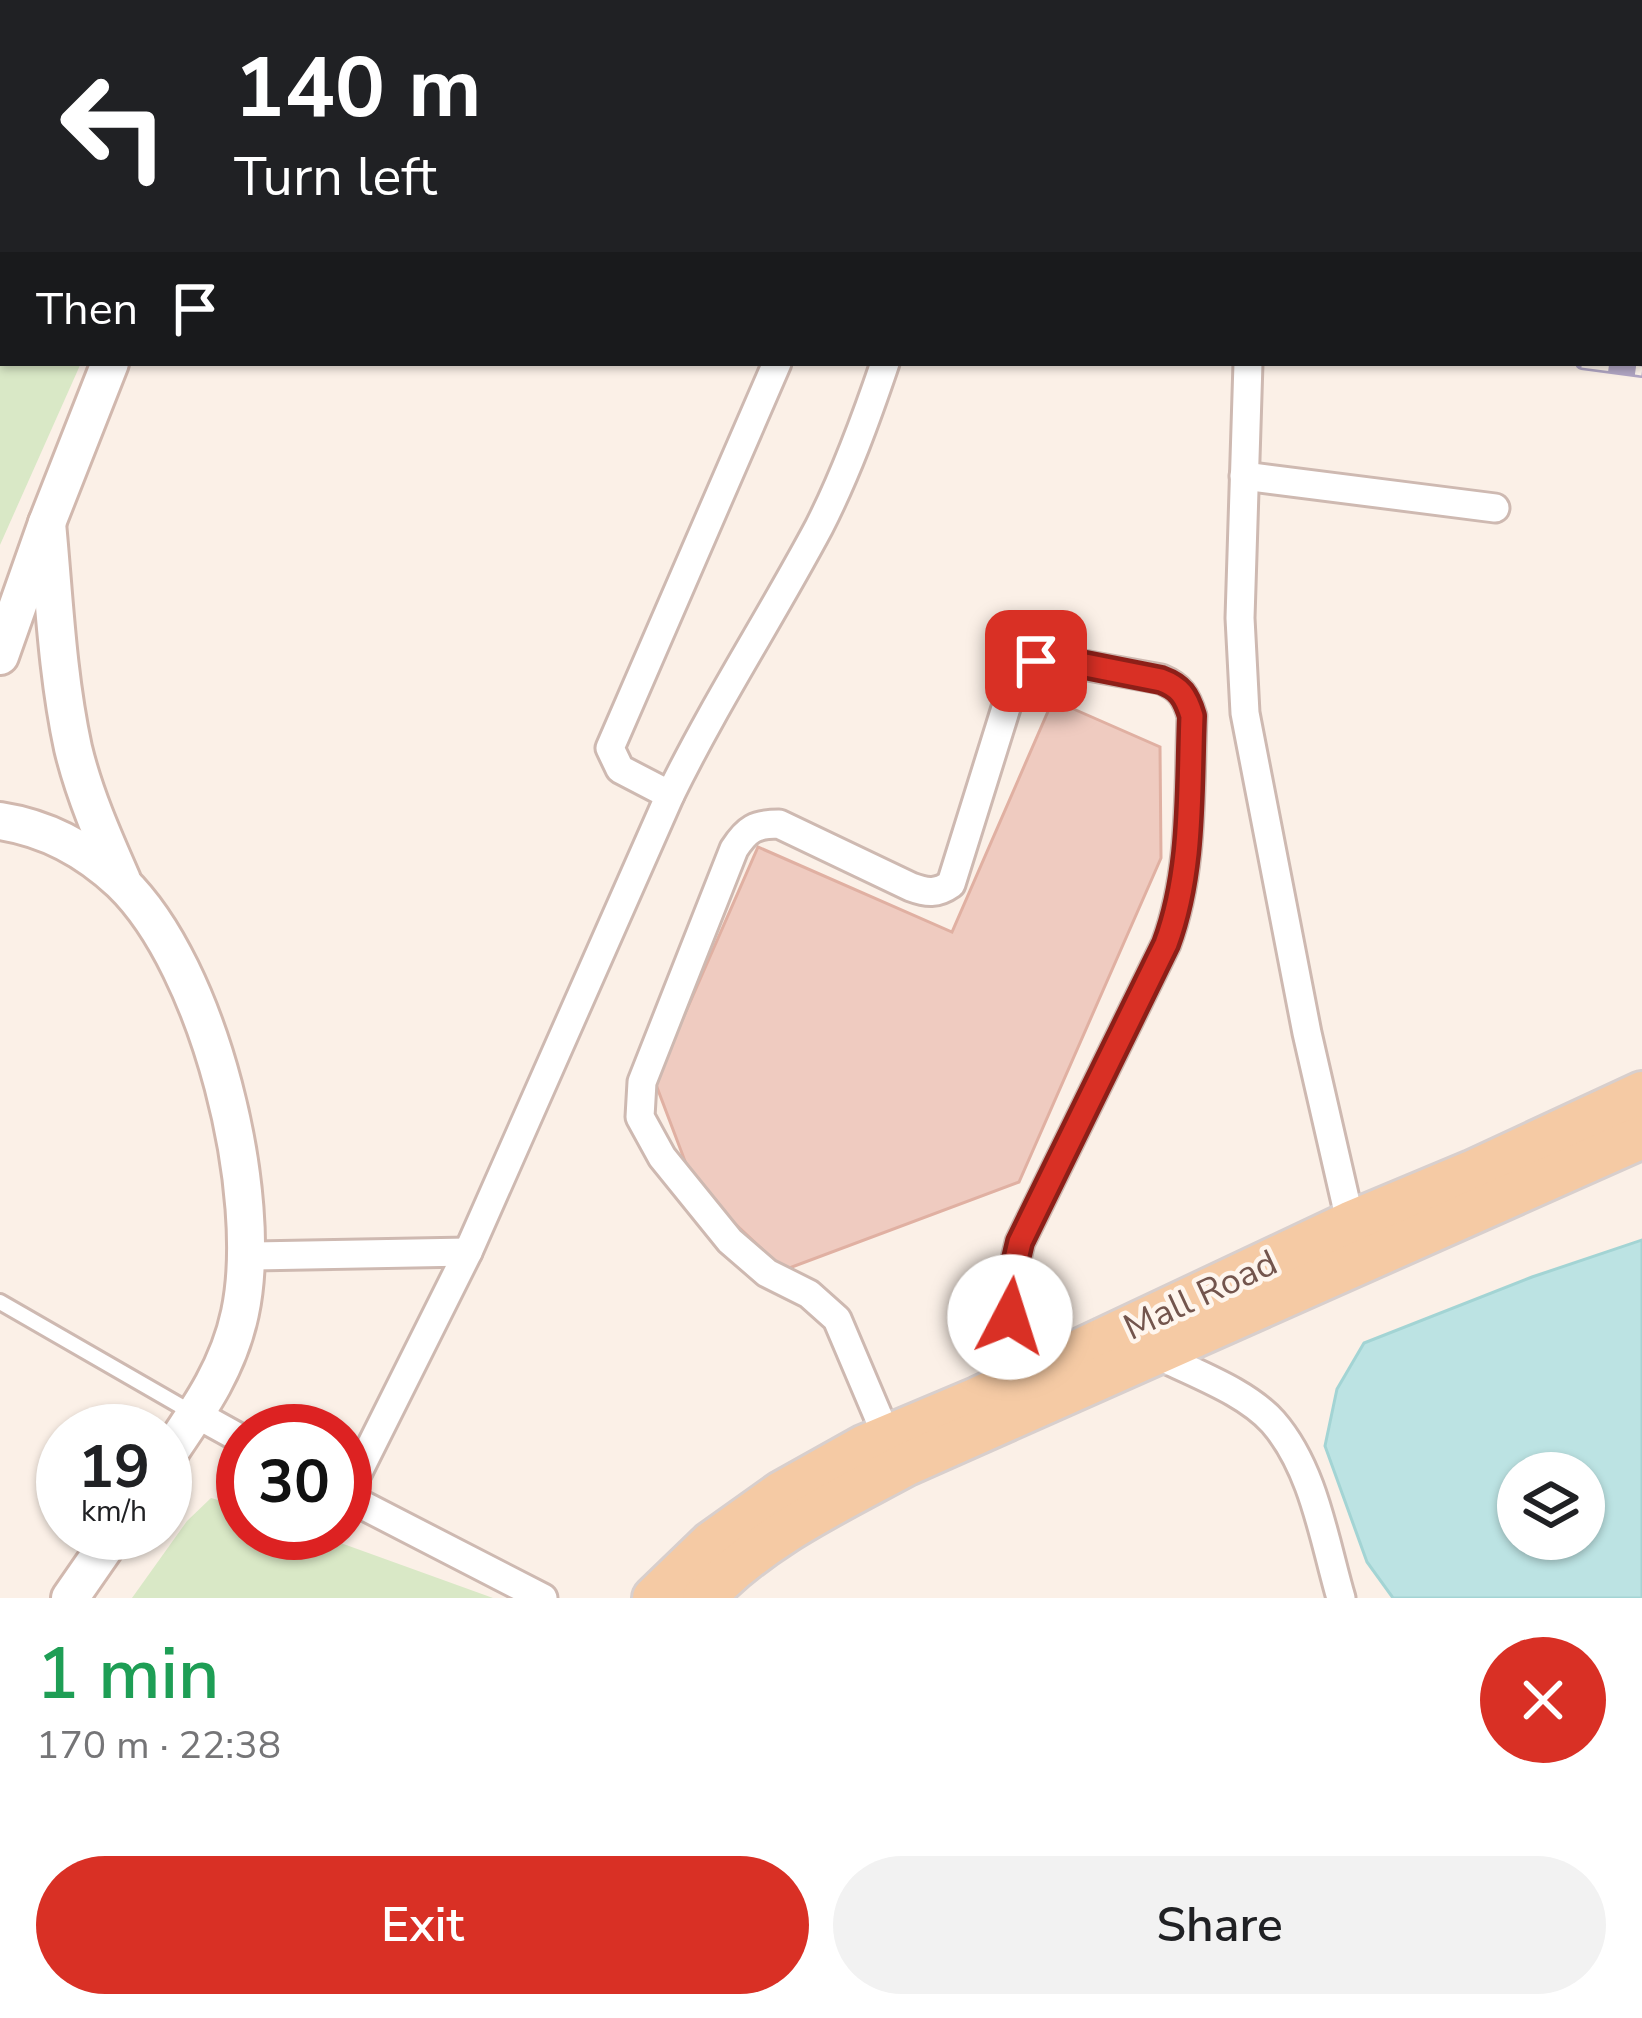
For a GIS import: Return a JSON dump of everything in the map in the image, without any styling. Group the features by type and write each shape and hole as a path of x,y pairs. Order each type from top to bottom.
{"main road":[{"name":"Mall Road","path":"654,1598 711,1543 781,1493 887,1437 1642,1093"},
{"name":"Mall Road","path":"704,1598 729,1570 803,1520 907,1465 1642,1137"}],"street":[{"path":"0,656 109,366"},
{"path":"670,795 620,769 610,748 776,366"},
{"path":"372,1442 468,1252 700,733 819,527 846,470 884,366"},
{"path":"1248,366 1240,642 1244,713 1307,1033 1362,1265"},
{"path":"1244,476 1495,508"},
{"path":"47,523 63,689 92,810 123,884 179,962 209,1041 240,1156 248,1256 230,1354 192,1420"},
{"path":"887,1437 837,1319 809,1294 767,1274 748,1258 662,1157 640,1117 642,1082 734,849 746,831 759,824 779,824 911,887 940,892 951,884 1015,679 1023,666 1055,659 1161,680 1176,685 1186,698 1192,716 1186,867 1183,894 1166,944 1016,1255 1008,1293 1020,1378"},
{"path":"0,821 26,825 71,844 123,884"},
{"path":"248,1256 468,1252"},
{"path":"1158,1355 1236,1395 1270,1419 1299,1460 1341,1598"},
{"path":"196,1414 216,1425"},
{"path":"372,1510 543,1598"},
{"path":"70,1598 96,1560"}],"lane":[{"path":"0,1302 196,1414"}],"green space":[{"path":"0,366 80,366 0,545"},
{"path":"211,1498 216,1499 216,1560 372,1560 372,1554 493,1598 132,1598 159,1560 192,1560 192,1516"}],"water":[{"path":"1642,1240 1642,1598 1393,1598 1367,1562 1325,1446 1337,1389 1364,1343"}],"building":[{"path":"1053,700 1160,747 1161,858 1019,1182 784,1270 694,1185 655,1082 758,847 952,932"}],"railway":[{"path":"1604,366 1642,371"}],"route":[{"path":"1010,1317 1008,1293 1020,1242 1177,916 1186,867 1192,716 1176,685 1055,659 1036,661"}]}
